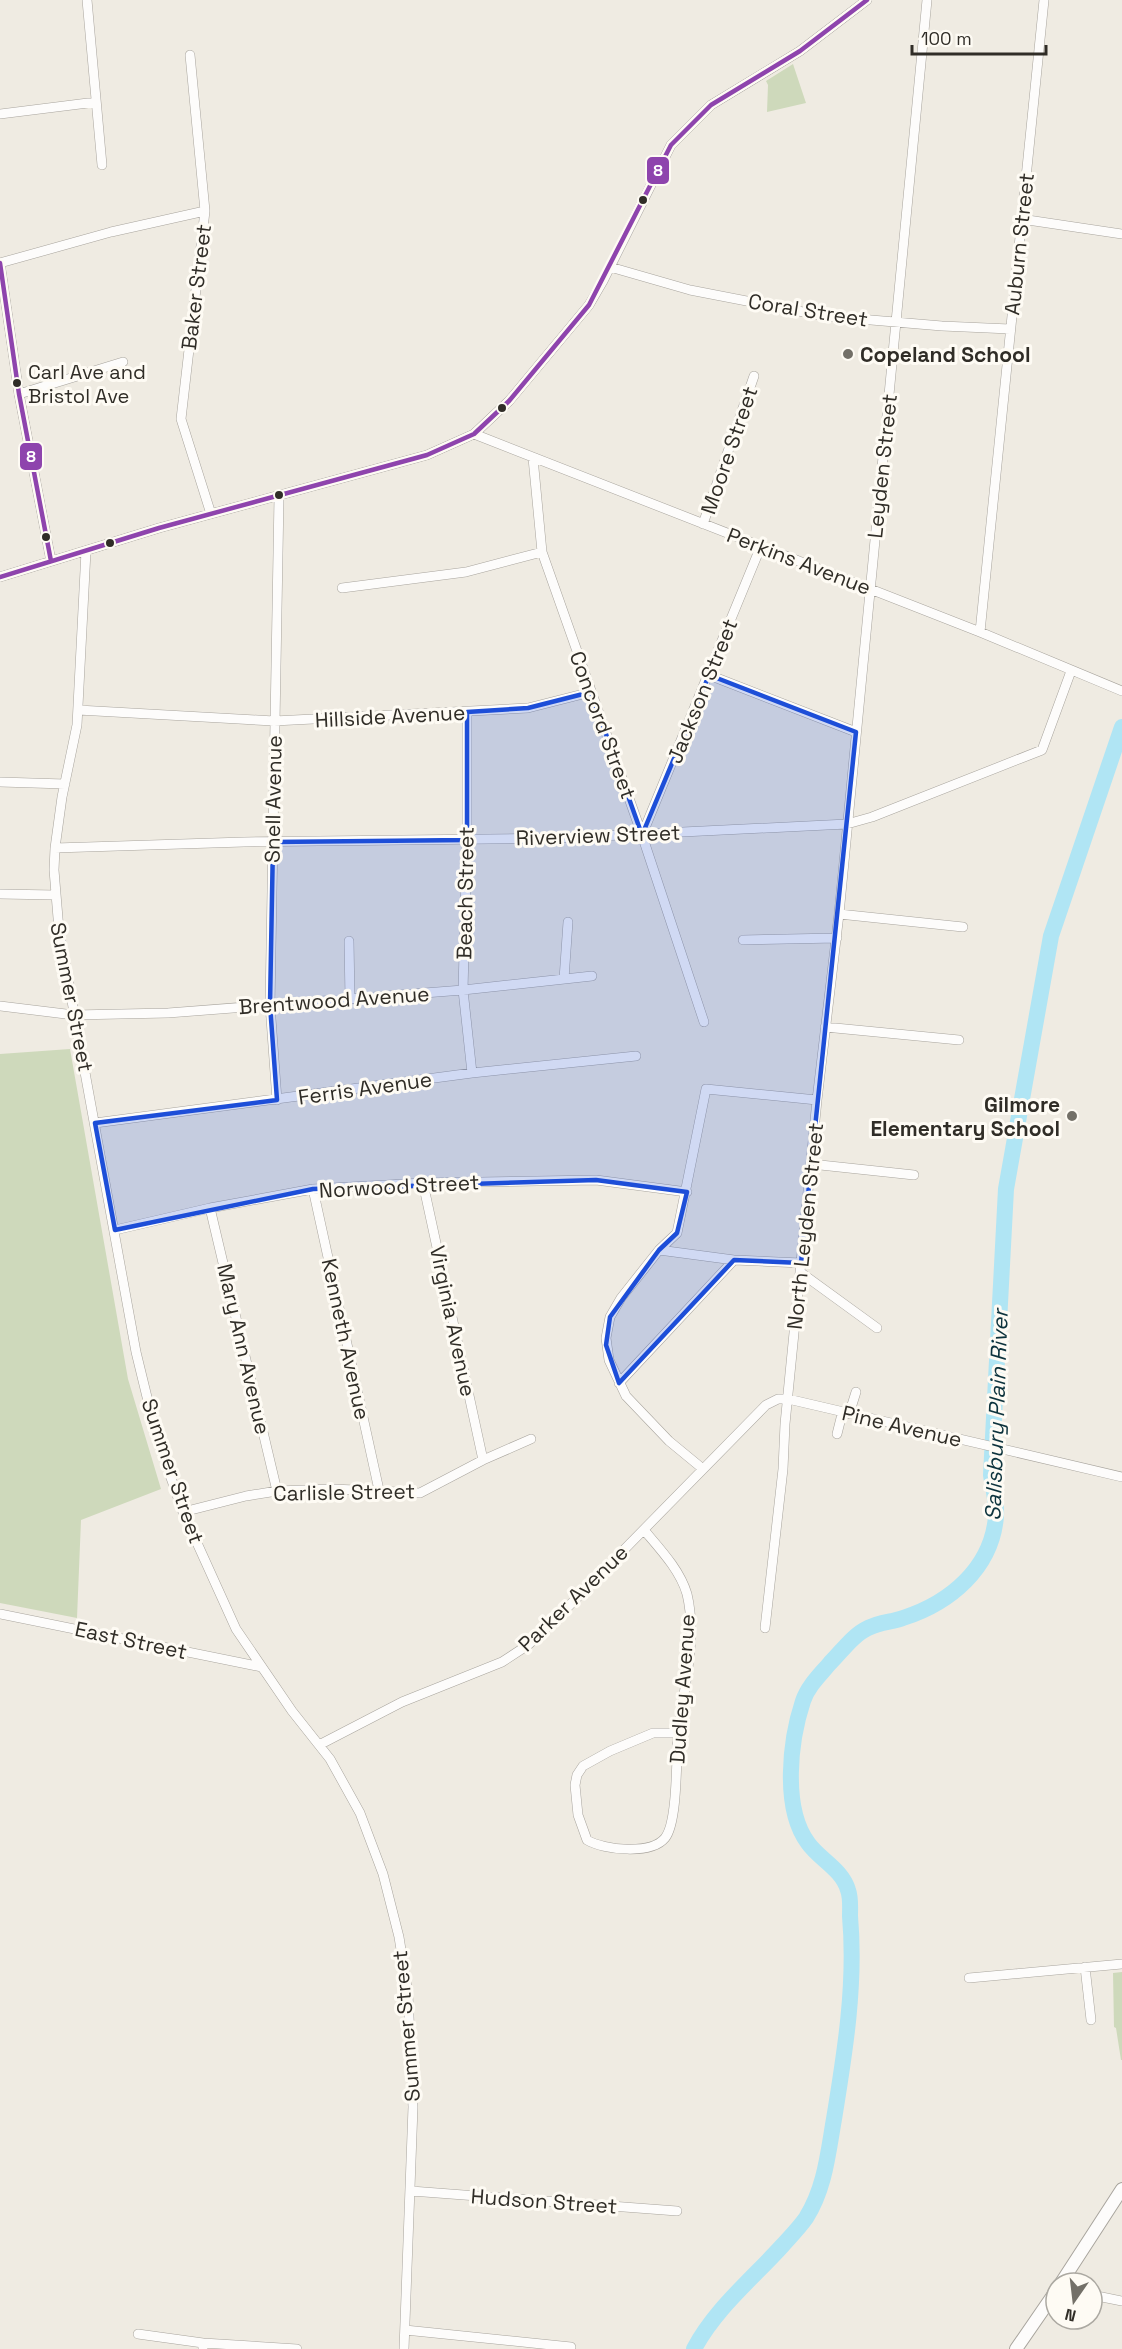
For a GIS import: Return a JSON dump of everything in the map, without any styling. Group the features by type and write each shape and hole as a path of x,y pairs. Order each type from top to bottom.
{"main road":[{"path":"1069,2271 1122,2189"},
{"path":"1016,2349 1044,2308"}],"street":[{"path":"87,0 102,165"},
{"path":"0,577 211,514 427,455 474,434 509,401 595,296 671,145 711,105 800,51 867,0"},
{"name":"Leyden Street","path":"847,824 927,0"},
{"name":"Auburn Street","path":"980,632 1044,0"},
{"name":"Baker Street","path":"190,55 205,211 181,420 211,514"},
{"path":"0,114 96,102"},
{"path":"51,561 20,394 0,263 111,232 205,211"},
{"path":"1021,219 1122,234"},
{"name":"Coral Street","path":"610,267 690,290 824,316 1010,329"},
{"path":"20,394 123,362"},
{"name":"Moore Street","path":"703,524 754,376"},
{"name":"Perkins Avenue","path":"474,434 870,588 1122,691"},
{"name":"Concord Street","path":"533,458 542,552 705,1022"},
{"name":"Snell Avenue","path":"278,1100 270,1005 279,497"},
{"name":"Jackson Street","path":"642,835 761,546"},
{"name":"Summer Street","path":"86,551 77,725 55,848 57,923 148,1406 183,1512 236,1629 292,1711 320,1745 348,1789 371,1840 383,1874 401,1948 408,1994 413,2087 404,2349"},
{"path":"342,588 466,572 542,552"},
{"name":"Riverview Street","path":"55,848 642,835 847,824 882,813 1042,750 1071,670"},
{"path":"709,675 856,732"},
{"name":"Hillside Avenue","path":"78,710 274,721 528,708 591,692"},
{"name":"Beach Street","path":"467,712 467,840 463,990 472,1073"},
{"path":"0,782 65,784"},
{"name":"North Leyden Street","path":"765,1628 783,1469 817,1100 837,938 847,824"},
{"path":"0,894 55,895"},
{"path":"839,914 963,927"},
{"path":"564,979 568,922"},
{"path":"743,940 837,938"},
{"path":"349,940 350,999"},
{"name":"Brentwood Avenue","path":"0,1006 74,1015 168,1013 463,990 592,976"},
{"path":"825,1027 959,1040"},
{"name":"Ferris Avenue","path":"95,1123 472,1073 636,1056"},
{"path":"703,1469 660,1432 631,1402 619,1383 607,1353 608,1324 621,1298 658,1250 677,1233 706,1089 817,1100"},
{"path":"811,1164 915,1175"},
{"name":"Norwood Street","path":"115,1230 210,1208 313,1189 423,1183 596,1180 687,1192"},
{"name":"Virginia Avenue","path":"423,1183 483,1460"},
{"name":"Kenneth Avenue","path":"313,1189 379,1490"},
{"name":"Mary Ann Avenue","path":"210,1208 277,1491"},
{"path":"658,1250 801,1268 877,1328"},
{"path":"619,1383 734,1260"},
{"path":"837,1434 842,1418 851,1408 856,1392"},
{"name":"Parker Avenue","path":"320,1745 392,1706 502,1662 520,1651 550,1625 766,1405 777,1399 788,1399"},
{"name":"Pine Avenue","path":"788,1399 1122,1477"},
{"name":"Carlisle Street","path":"183,1512 277,1491 379,1490 407,1494 420,1493 483,1460 531,1439"},
{"name":"Dudley Avenue","path":"644,1530 679,1575 689,1606 686,1688 678,1733 670,1824 667,1835 661,1842 647,1848 616,1848 587,1840 578,1815 576,1779 588,1762 653,1733 678,1733"},
{"name":"East Street","path":"0,1614 262,1667"},
{"path":"969,1978 1122,1964"},
{"path":"1086,1967 1090,2020"},
{"name":"Hudson Street","path":"411,2191 677,2211"},
{"path":"1104,2297 1122,2301"},
{"path":"405,2330 571,2347"},
{"path":"138,2334 203,2346 297,2349"}],"highlighted area":[{"path":"709,675 856,732 801,1263 734,1260 619,1383 606,1345 610,1317 659,1250 677,1233 687,1192 596,1180 313,1189 115,1230 95,1123 277,1100 270,1005 273,842 467,840 467,712 528,708 591,692 642,835"}],"green space":[{"path":"793,64 806,103 767,112 768,85 766,81"},
{"path":"70,1049 128,1379 161,1489 81,1520 77,1618 0,1603 0,1054"},
{"path":"1122,1972 1121,2060 1114,2027 1113,1973"}],"waterway":[{"name":"Salisbury Plain River","path":"694,2349 723,2308 806,2218 818,2195 830,2145 850,1992 852,1967 850,1900 841,1876 808,1843 794,1812 792,1754 803,1701 815,1681 857,1635 872,1626 899,1619 937,1603 966,1581 986,1552 993,1535 996,1511 991,1475 1006,1189 1051,936 1122,727"}],"transit line":[{"name":"8","path":"0,577 159,528 427,455 474,434 509,401 589,305 671,145 711,105 800,51 867,0"},
{"name":"8","path":"0,263 19,394 51,561"}],"place":[{"name":"Copeland School","path":"848,354"},
{"name":"Carl Ave and Bristol Ave","path":"17,383"},
{"name":"Gilmore Elementary School","path":"1072,1116"}]}
